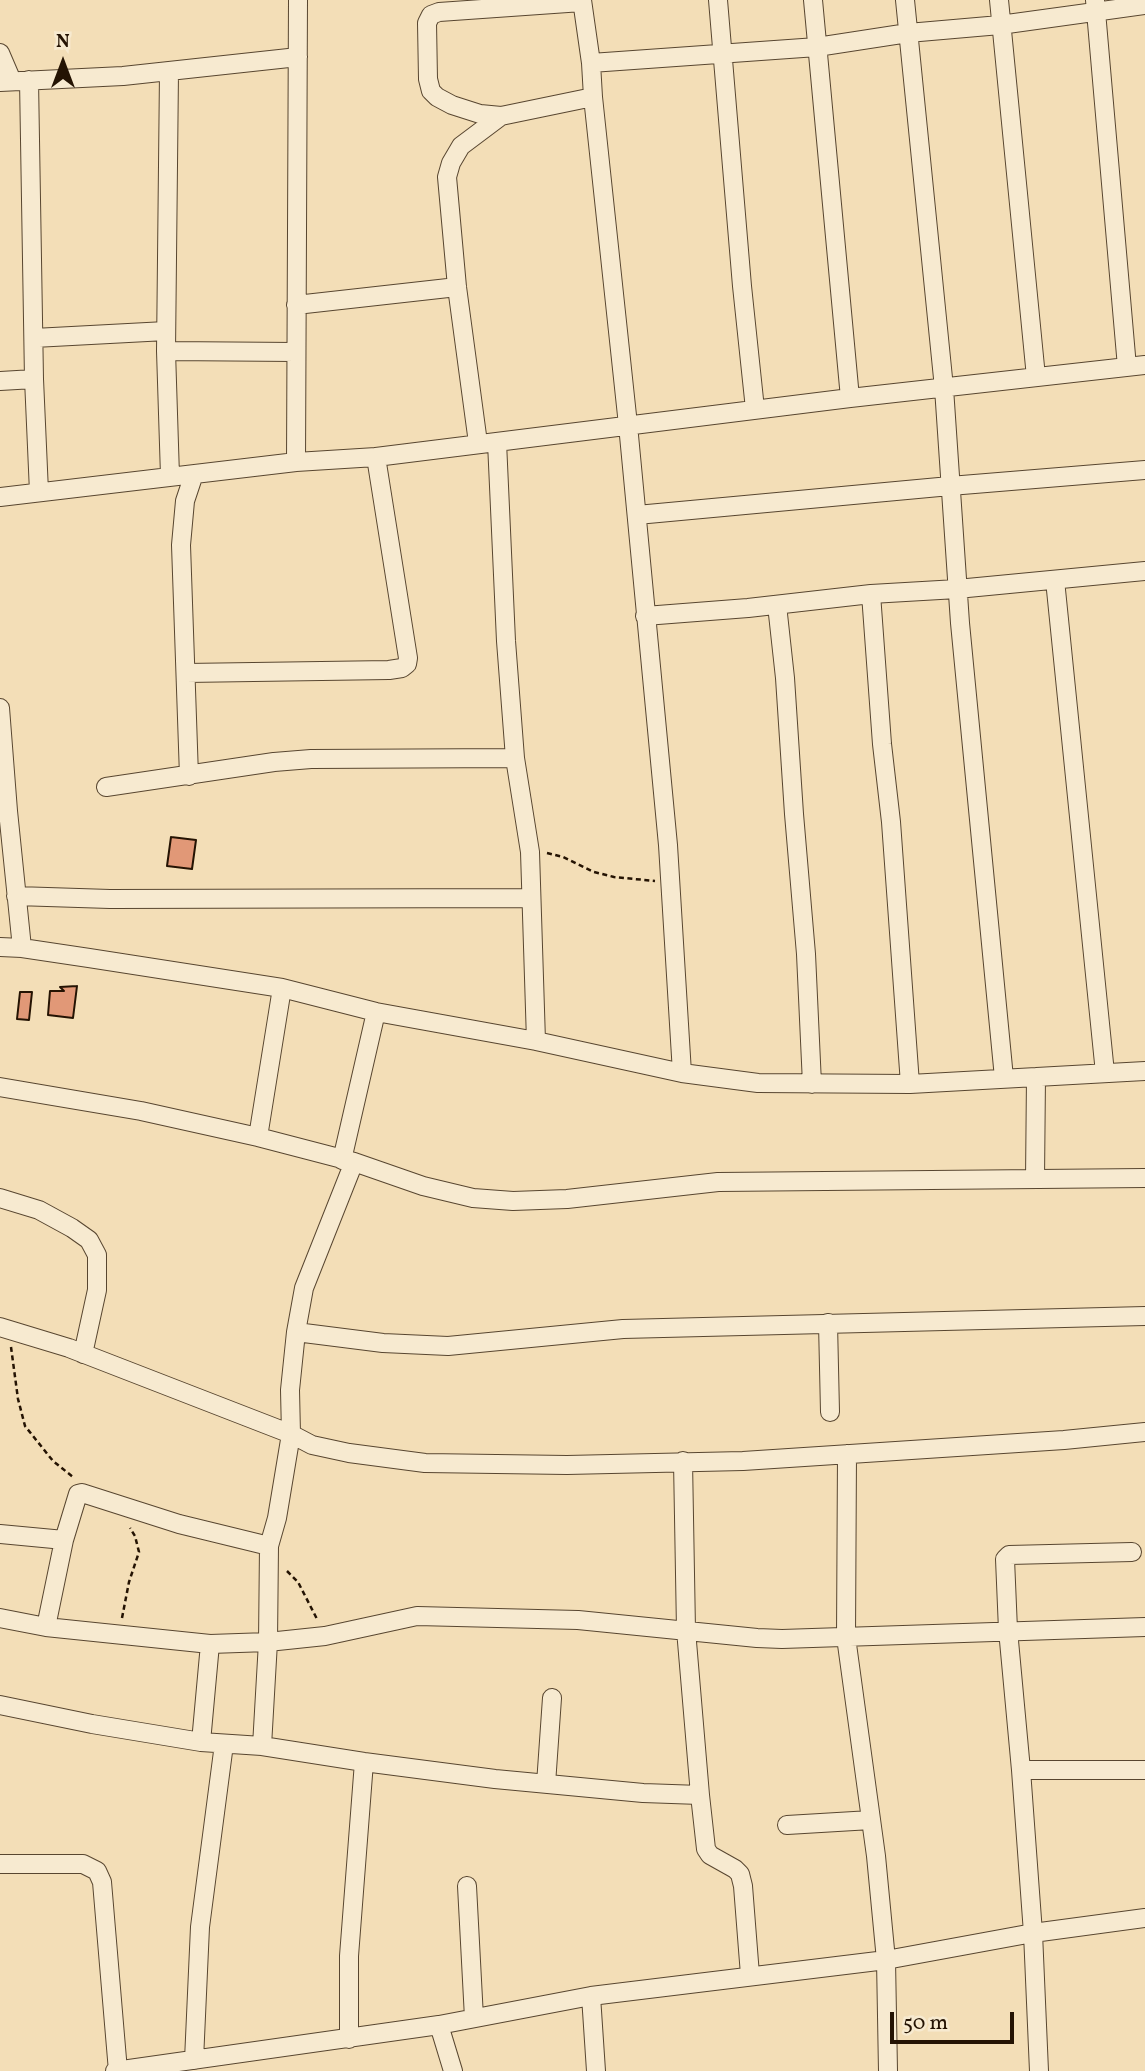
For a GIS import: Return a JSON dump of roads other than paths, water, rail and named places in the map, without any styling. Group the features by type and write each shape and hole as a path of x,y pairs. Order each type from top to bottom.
{"street":[{"path":"296,462 298,0"},
{"path":"718,0 755,409"},
{"path":"813,0 850,398"},
{"path":"905,0 944,388 957,589 1004,1078"},
{"path":"999,0 1036,377"},
{"path":"593,97 501,116 466,111 444,101 431,91 428,79 428,19 439,12 582,1 591,63 637,515 671,881 682,1073"},
{"path":"591,63 817,47 908,33 1000,25 1096,5 1145,5"},
{"path":"0,497 296,462 376,457 755,409 1136,366 1096,5"},
{"path":"0,53 13,81 34,338 38,492"},
{"path":"13,81 124,76 298,57"},
{"path":"169,72 166,351 170,476"},
{"path":"478,443 457,287 447,177 451,163 461,146 501,116"},
{"path":"296,305 457,287"},
{"path":"34,338 166,331"},
{"path":"166,351 296,352"},
{"path":"0,381 34,379"},
{"path":"498,442 506,641 516,758 530,852 536,1041"},
{"path":"186,673 388,670 402,668 407,664 376,457"},
{"path":"637,515 1145,470"},
{"path":"189,776 181,523 194,474"},
{"path":"645,616 1145,571 1145,580"},
{"path":"1055,580 1105,1073"},
{"path":"871,594 910,1084"},
{"path":"777,605 786,678 806,954 812,1084"},
{"path":"0,708 22,948"},
{"path":"106,787 311,759 516,758"},
{"path":"16,896 110,899 531,898"},
{"path":"0,947 22,948 282,988 376,1012 536,1041 682,1073 758,1083 910,1084 1145,1071"},
{"path":"258,1137 282,988"},
{"path":"262,1746 268,1642 269,1546 277,1518 291,1434 290,1390 296,1332 304,1289 348,1161 376,1012"},
{"path":"1035,1179 1036,1077"},
{"path":"0,1087 106,1105 258,1137 348,1161 423,1186 473,1198 513,1201 567,1199 718,1182 1145,1178"},
{"path":"0,1198 39,1210 72,1228 89,1240 97,1255 97,1290 83,1354"},
{"path":"296,1332 371,1342 447,1346 623,1329 1145,1316"},
{"path":"828,1323 830,1412"},
{"path":"0,1327 83,1354 291,1434 312,1445 425,1463 567,1465 743,1461 1050,1441 1145,1432"},
{"path":"847,1454 846,1637 871,1819 886,1960 888,2071"},
{"path":"683,1461 686,1630 706,1849 710,1855 740,1874 750,1975"},
{"path":"46,1627 78,1494 179,1524 269,1546"},
{"path":"0,1534 65,1540"},
{"path":"1039,2071 1033,1933 1008,1630 1006,1556 1132,1552"},
{"path":"0,1618 46,1627 210,1644 326,1636 417,1616 578,1620 757,1638 1145,1627"},
{"path":"201,1742 210,1644"},
{"path":"546,1784 552,1698"},
{"path":"0,1705 201,1742 262,1746 364,1762 546,1784 699,1795"},
{"path":"194,2060 200,1927 224,1744"},
{"path":"349,2039 349,1956 364,1762"},
{"path":"1021,1770 1145,1770"},
{"path":"787,1825 871,1819"},
{"path":"0,1864 83,1864 97,1871 102,1882 117,2071 439,2025 591,1996 886,1960 1033,1933 1145,1918"},
{"path":"467,1886 474,2018"},
{"path":"591,1996 596,2071"},
{"path":"439,2025 453,2071"}]}
